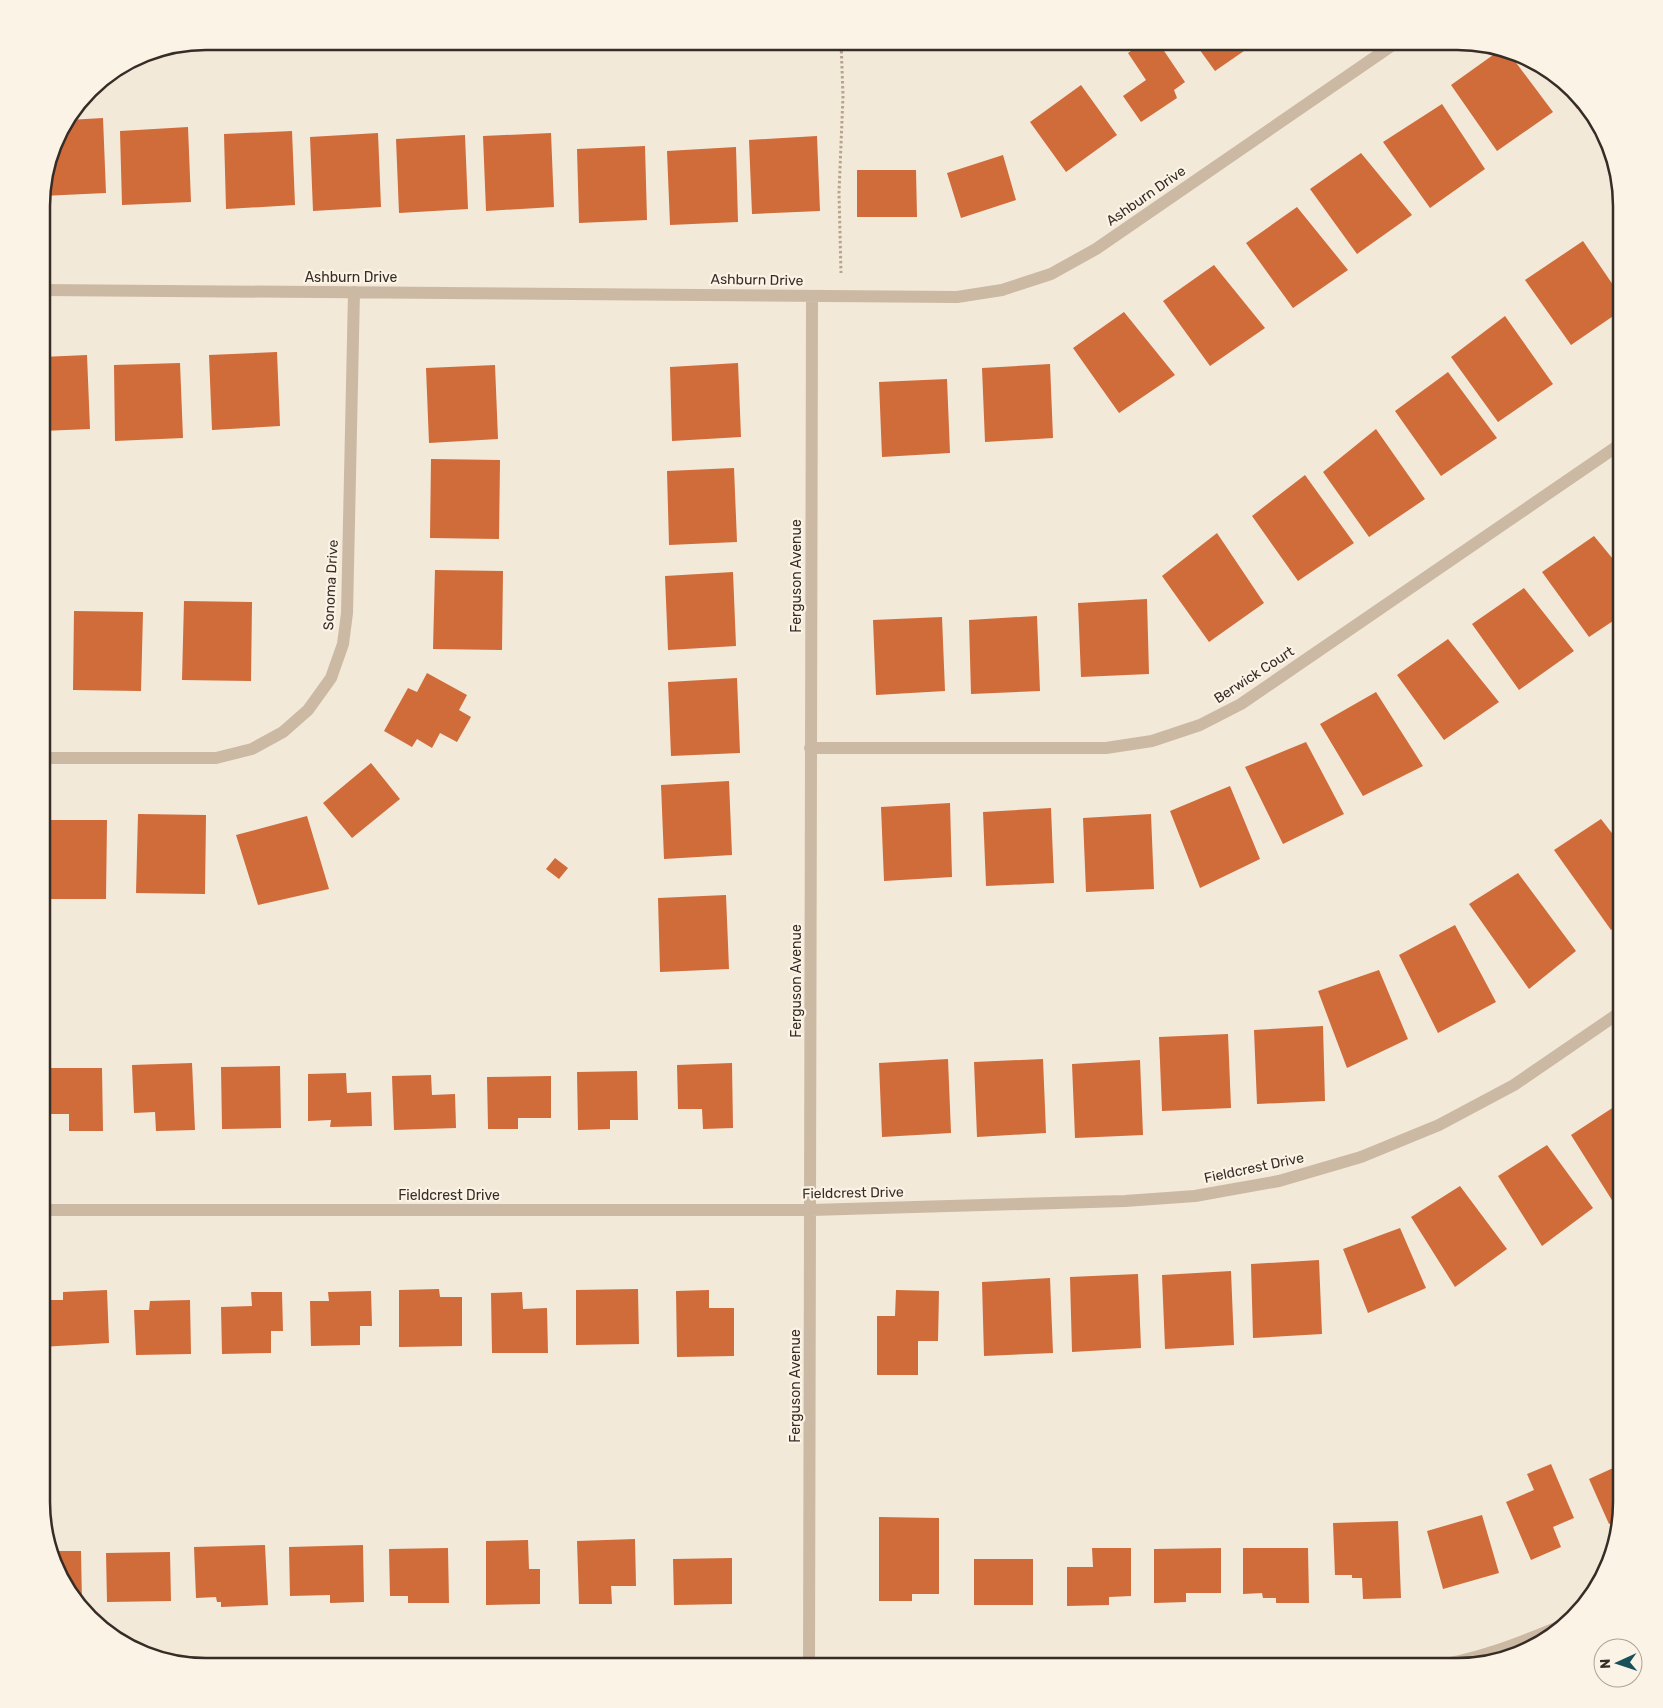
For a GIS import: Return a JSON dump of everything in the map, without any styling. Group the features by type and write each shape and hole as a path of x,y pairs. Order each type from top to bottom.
{"street":[{"name":"Ashburn Drive","path":"50,290 956,297 1002,290 1050,274 1096,249 1385,50"},
{"name":"Sonoma Drive","path":"50,758 216,758 252,749 283,732 308,710 331,678 343,644 347,613 354,292"},
{"name":"Ferguson Avenue","path":"809,1658 812,296"},
{"name":"Berwick Court","path":"810,748 1106,748 1152,741 1200,725 1241,704 1613,449"},
{"name":"Fieldcrest Drive","path":"50,1210 811,1210 1124,1201 1195,1196 1279,1181 1361,1157 1439,1125 1514,1085 1613,1017"},
{"path":"1475,1657 1507,1648 1538,1635"}],"path":[{"path":"841,50 843,96 838,193 842,296"}],"building":[{"path":"1133,50 1163,50 1185,82 1174,90 1177,98 1141,122 1123,96 1146,80 1128,53"},
{"path":"1200,50 1245,50 1215,71"},
{"path":"1494,54 1497,55 1515,61 1553,112 1497,151 1451,85"},
{"path":"1081,85 1117,135 1066,172 1030,122"},
{"path":"1442,104 1485,169 1430,208 1383,142"},
{"path":"103,118 106,193 50,196 58,156 76,120"},
{"path":"188,127 191,202 122,205 120,131"},
{"path":"292,131 295,205 226,209 224,134"},
{"path":"378,133 381,207 313,211 310,137"},
{"path":"551,133 554,207 486,211 483,136"},
{"path":"465,135 468,209 399,213 396,139"},
{"path":"817,136 820,211 752,214 749,140"},
{"path":"645,146 647,220 579,223 577,149"},
{"path":"736,147 738,222 670,225 667,151"},
{"path":"1361,153 1412,215 1357,254 1310,189"},
{"path":"1003,155 1016,200 961,218 947,173"},
{"path":"857,170 916,170 917,217 857,217"},
{"path":"1297,207 1348,270 1293,308 1246,243"},
{"path":"1583,241 1613,285 1613,316 1571,345 1525,280"},
{"path":"1214,265 1265,328 1210,366 1163,301"},
{"path":"1124,312 1175,375 1119,413 1073,348"},
{"path":"1505,316 1553,384 1498,422 1451,357"},
{"path":"277,352 280,426 212,430 209,355"},
{"path":"87,355 90,429 50,431 50,357"},
{"path":"180,363 183,438 115,441 114,365"},
{"path":"738,363 741,437 672,441 670,367"},
{"path":"1050,364 1053,438 985,442 982,368"},
{"path":"495,365 498,439 429,443 426,368"},
{"path":"1448,372 1497,438 1441,476 1395,411"},
{"path":"947,379 950,453 882,457 879,382"},
{"path":"1376,429 1425,499 1369,537 1323,472"},
{"path":"431,459 500,460 499,539 430,538"},
{"path":"734,468 737,542 669,545 667,471"},
{"path":"1305,475 1354,543 1298,581 1252,516"},
{"path":"1217,533 1264,603 1209,642 1162,576"},
{"path":"1594,536 1613,559 1613,621 1589,637 1542,572"},
{"path":"435,570 503,571 502,650 433,649"},
{"path":"733,572 736,646 668,650 665,576"},
{"path":"1524,588 1574,651 1519,690 1472,624"},
{"path":"1147,599 1149,674 1081,677 1078,603"},
{"path":"184,601 252,602 251,681 182,680"},
{"path":"74,611 143,612 141,691 73,690"},
{"path":"1037,616 1040,691 971,694 969,620"},
{"path":"942,617 945,691 876,695 873,620"},
{"path":"1448,639 1499,702 1444,740 1397,675"},
{"path":"427,673 467,695 459,710 471,717 457,742 440,733 432,748 417,739 412,747 384,731 408,688 417,692"},
{"path":"737,678 740,753 671,756 668,682"},
{"path":"1376,692 1423,766 1363,796 1320,724"},
{"path":"1306,742 1344,814 1283,844 1245,767"},
{"path":"371,763 400,799 352,838 323,803"},
{"path":"729,781 732,855 664,859 661,785"},
{"path":"1230,786 1260,859 1200,888 1170,811"},
{"path":"950,803 952,877 884,881 881,807"},
{"path":"1051,808 1054,883 986,886 983,812"},
{"path":"138,814 206,815 205,894 136,893"},
{"path":"1151,814 1154,889 1086,892 1083,818"},
{"path":"307,816 329,889 258,905 236,835"},
{"path":"1601,819 1613,834 1613,929 1611,930 1554,850"},
{"path":"50,820 107,820 106,899 50,899"},
{"path":"555,858 568,868 559,879 546,869"},
{"path":"1518,873 1576,951 1529,989 1469,904"},
{"path":"726,895 729,969 660,972 658,898"},
{"path":"1455,925 1496,1002 1438,1033 1399,955"},
{"path":"1379,970 1408,1039 1347,1068 1318,991"},
{"path":"1323,1026 1325,1101 1257,1104 1254,1030"},
{"path":"1228,1034 1231,1108 1162,1111 1159,1037"},
{"path":"948,1059 951,1133 882,1137 879,1063"},
{"path":"1043,1059 1046,1133 977,1137 974,1062"},
{"path":"1140,1060 1143,1135 1075,1138 1072,1064"},
{"path":"192,1063 195,1130 156,1131 155,1112 134,1113 132,1065"},
{"path":"732,1063 733,1128 703,1129 702,1109 678,1109 677,1065"},
{"path":"280,1066 281,1128 222,1129 221,1067"},
{"path":"50,1068 102,1068 103,1131 69,1131 69,1114 50,1114"},
{"path":"637,1071 638,1120 610,1120 610,1129 578,1130 577,1072"},
{"path":"346,1073 347,1093 371,1092 372,1126 330,1127 331,1120 308,1121 308,1074"},
{"path":"431,1075 432,1095 455,1094 456,1128 394,1130 392,1076"},
{"path":"551,1076 551,1118 518,1118 518,1129 488,1129 487,1077"},
{"path":"1613,1108 1613,1202 1571,1135"},
{"path":"1547,1145 1593,1208 1542,1246 1498,1176"},
{"path":"1460,1186 1507,1249 1455,1287 1411,1217"},
{"path":"1400,1228 1426,1288 1368,1313 1343,1249"},
{"path":"1319,1260 1322,1334 1253,1338 1251,1264"},
{"path":"1231,1271 1234,1345 1165,1349 1162,1275"},
{"path":"1138,1274 1141,1348 1072,1352 1070,1277"},
{"path":"1050,1278 1053,1353 984,1356 982,1282"},
{"path":"439,1289 440,1297 462,1297 462,1346 399,1347 399,1290"},
{"path":"638,1289 639,1344 576,1345 576,1290"},
{"path":"107,1290 109,1343 50,1346 50,1300 63,1300 63,1292"},
{"path":"709,1290 709,1308 734,1308 734,1356 677,1357 676,1291"},
{"path":"896,1290 939,1291 938,1341 918,1341 918,1375 877,1375 877,1316 895,1316"},
{"path":"371,1291 372,1326 360,1326 360,1345 311,1346 310,1301 329,1301 328,1292"},
{"path":"251,1292 282,1292 283,1331 271,1331 271,1353 222,1354 221,1307 252,1306"},
{"path":"522,1292 523,1309 547,1308 548,1353 492,1353 491,1293"},
{"path":"190,1300 191,1354 136,1355 134,1310 149,1310 150,1301"},
{"path":"1551,1464 1574,1518 1553,1527 1561,1547 1531,1560 1506,1502 1534,1490 1527,1474"},
{"path":"1613,1468 1611,1523 1609,1524 1589,1479"},
{"path":"1482,1515 1499,1573 1443,1589 1427,1531"},
{"path":"879,1517 939,1518 939,1594 912,1594 912,1601 879,1601"},
{"path":"1398,1521 1401,1598 1363,1599 1362,1578 1352,1578 1352,1575 1335,1575 1333,1523"},
{"path":"635,1539 636,1586 611,1586 612,1604 579,1604 577,1541"},
{"path":"528,1540 529,1569 540,1569 540,1604 486,1605 486,1541"},
{"path":"265,1545 268,1605 221,1607 221,1602 217,1602 216,1597 196,1598 194,1547"},
{"path":"363,1545 364,1602 330,1603 330,1595 290,1596 289,1547"},
{"path":"448,1548 449,1603 408,1603 408,1596 390,1596 389,1549"},
{"path":"1092,1548 1131,1548 1131,1596 1109,1597 1109,1605 1067,1606 1067,1567 1093,1567"},
{"path":"1221,1548 1221,1593 1186,1593 1186,1602 1154,1603 1154,1549"},
{"path":"1243,1548 1308,1548 1309,1603 1276,1603 1276,1598 1263,1598 1262,1593 1243,1594"},
{"path":"58,1551 81,1551 82,1597 66,1571"},
{"path":"170,1552 171,1601 107,1602 106,1553"},
{"path":"732,1558 732,1604 674,1605 673,1559"},
{"path":"974,1559 1033,1559 1033,1605 974,1605"}]}
